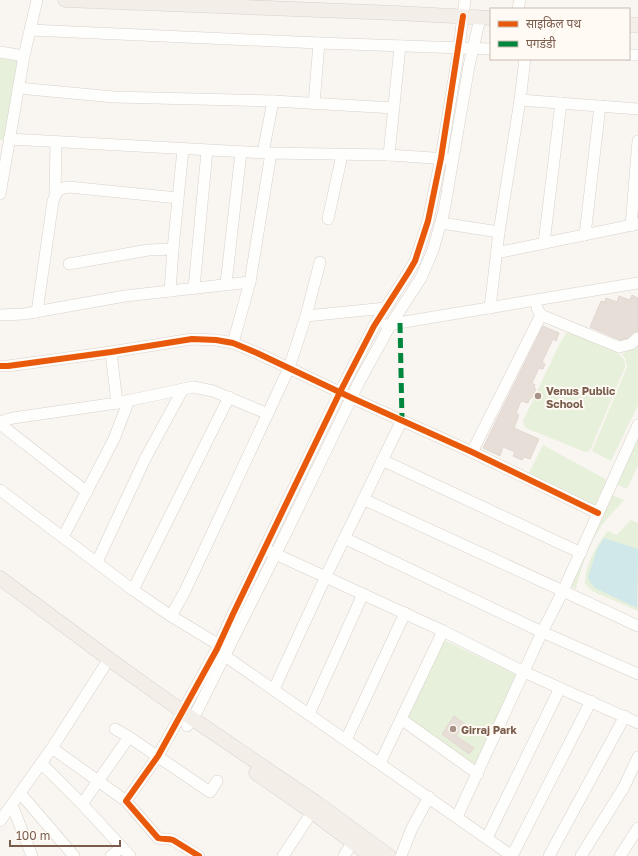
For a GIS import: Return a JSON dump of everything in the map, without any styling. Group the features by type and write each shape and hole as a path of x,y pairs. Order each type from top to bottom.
{"main road":[{"path":"65,0 215,3 486,18"},
{"path":"0,578 106,663"},
{"path":"0,590 315,808 378,854"}],"street":[{"path":"0,194 6,138 37,0"},
{"path":"185,718 233,614 340,392 374,326 408,273 417,255 428,221 441,158 465,0"},
{"path":"126,801 185,718 225,656 352,398 391,324 421,278 433,250 441,223 473,49 486,18"},
{"path":"30,30 490,49"},
{"path":"314,104 319,43"},
{"path":"389,155 400,46"},
{"path":"0,52 24,56"},
{"path":"490,308 496,253 525,60"},
{"path":"18,88 114,97 273,101 394,108"},
{"path":"520,100 638,109"},
{"path":"233,343 250,282 273,101"},
{"path":"544,244 561,103"},
{"path":"585,235 600,106"},
{"path":"6,138 207,151 389,155 453,160"},
{"path":"496,253 635,225 638,141"},
{"path":"37,312 55,194 56,142"},
{"path":"170,291 183,149"},
{"path":"194,288 207,151"},
{"path":"226,284 241,152"},
{"path":"328,219 342,155"},
{"path":"55,194 60,189 69,188 178,198"},
{"path":"441,223 499,232"},
{"path":"69,264 148,250 173,249"},
{"path":"171,616 184,593 289,368 306,316 320,262"},
{"path":"0,315 24,314 125,296 250,282"},
{"path":"374,326 638,283"},
{"path":"533,301 541,314 619,346 631,344 638,338"},
{"path":"306,316 386,308"},
{"path":"472,452 541,314"},
{"path":"0,366 111,352 192,338 233,343 472,452 598,513"},
{"path":"111,352 117,403"},
{"path":"0,423 14,418 117,403 193,387 213,391 268,414"},
{"path":"97,562 145,459 183,389"},
{"path":"133,590 229,397"},
{"path":"63,537 114,439 129,400"},
{"path":"274,689 344,538 402,420"},
{"path":"0,423 87,492"},
{"path":"458,817 542,632 581,553 638,425"},
{"path":"382,460 581,553"},
{"path":"0,490 133,590 171,616 219,645"},
{"path":"363,499 638,626"},
{"path":"344,538 542,632 638,674"},
{"path":"265,549 443,631 524,672 638,723"},
{"path":"309,714 363,594"},
{"path":"346,740 405,613"},
{"path":"380,763 443,631"},
{"path":"225,656 512,856 591,702"},
{"path":"0,821 52,748 106,663"},
{"path":"487,838 560,688"},
{"path":"550,856 625,716"},
{"path":"401,719 478,774"},
{"path":"115,730 129,737 210,792 217,781"},
{"path":"82,804 129,737"},
{"path":"52,748 126,801 158,838 173,840 199,856"},
{"path":"581,856 624,787 638,757"},
{"path":"41,763 82,804 130,856"},
{"path":"20,793 74,856"},
{"path":"401,856 412,828 429,797"},
{"path":"12,805 32,856"},
{"path":"283,856 315,808"},
{"path":"625,854 638,828"},
{"path":"344,856 355,838"},
{"path":"111,856 122,847"}],"green space":[{"path":"0,58 19,61 5,141 0,140"},
{"path":"566,333 585,338 617,353 622,357 625,363 625,367 591,448 589,451 585,452 526,428 523,421"},
{"path":"638,340 638,405 611,461 592,451 627,367 625,358 622,354"},
{"path":"638,437 638,465 627,489 617,484"},
{"path":"543,445 607,480 595,505 591,507 528,475"},
{"path":"612,495 624,500 604,523 594,538 585,559 576,589 569,586"},
{"path":"631,520 638,523 638,611 592,591 585,584 585,577 589,563 595,549 608,531 617,535"},
{"path":"442,639 518,676 476,767 406,718"}],"water":[{"path":"604,538 638,549 637,608 595,588 590,582 588,577 597,549"}],"building":[{"path":"632,295 638,298 638,331 634,332 628,338 620,340 590,327 601,301 605,302 606,298 617,302 619,296 630,300"},
{"path":"543,326 559,333 556,341 553,339 542,362 545,364 543,369 539,368 532,383 535,385 534,388 536,389 532,398 530,398 528,403 521,401 516,413 519,415 514,428 539,439 530,459 524,457 522,460 513,456 515,452 503,447 500,456 483,448"},
{"name":"Girraj Park","path":"454,716 465,724 456,736 474,748 469,754 442,734"}],"marked path":[{"path":"400,323 402,420"}],"cycle path":[{"path":"199,856 173,840 158,838 126,801 158,756 217,649 340,392 374,326 415,261 428,221 441,158 463,16"},
{"path":"0,366 111,352 192,339 216,340 233,343 472,452 598,513"}],"place":[{"name":"Venus Public School","path":"538,396"},
{"name":"Girraj Park","path":"453,729"}]}
